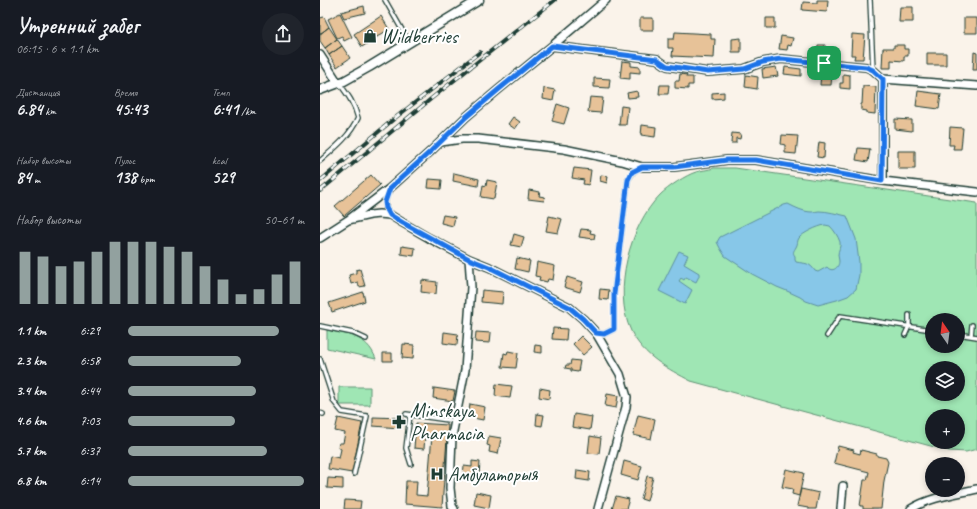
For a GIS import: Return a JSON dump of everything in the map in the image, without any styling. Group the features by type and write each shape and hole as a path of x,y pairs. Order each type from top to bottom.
{"street":[{"path":"320,90 344,81 369,68 480,0"},
{"path":"320,238 348,220 390,188 441,142 466,117 606,0"},
{"path":"552,46 657,59 667,66 708,72 744,69 763,62 781,59 866,67 873,70 883,79 977,86"},
{"path":"320,55 338,83"},
{"path":"882,181 883,79"},
{"path":"441,142 462,139 478,139 564,149 622,161 642,167 674,167 727,160 756,160 882,181 977,192"},
{"path":"348,220 370,215 390,215 469,259 569,307 596,333 620,374 627,397 626,407 598,509"},
{"path":"454,509 452,506 450,488 452,436 465,370 472,287 469,259"},
{"path":"840,509 843,486"},
{"path":"911,509 923,503 942,497 977,489"}],"lane":[{"path":"385,0 410,43"},
{"path":"870,0 873,70"},
{"path":"320,161 333,151 351,131 358,118 353,103 338,83"},
{"path":"596,333 604,334 614,329 614,294 628,180 632,172 642,167"},
{"path":"390,188 385,202 386,208 390,215"},
{"path":"905,335 909,326 909,315"},
{"path":"827,336 840,316 925,329"},
{"path":"971,336 972,324"},
{"path":"320,326 353,333 366,339"},
{"path":"965,335 977,337"},
{"path":"320,359 334,402 342,412 367,416 354,474"},
{"path":"411,464 406,448 408,414 454,421"}],"green space":[{"path":"714,168 735,168 977,203 977,449 966,452 942,449 965,449 965,409 925,409 925,444 691,381 674,372 649,355 636,340 631,331 626,315 623,297 627,259 640,223 649,208 663,192 687,176 698,171"},
{"path":"327,330 356,337 368,345 376,359 327,348"},
{"path":"339,387 370,387 370,405 339,405"}],"water":[{"path":"788,204 806,211 819,211 847,216 856,239 859,262 859,275 856,289 848,296 818,305 806,301 752,274 725,256 717,242 720,237","holes":["825,225 830,226 836,233 840,242 838,255 839,264 837,268 831,270 827,267 818,272 805,263 796,262 793,252 797,246 799,238 807,232 819,227"]},
{"path":"679,251 688,255 684,264 699,273 696,282 686,277 684,280 681,278 679,281 692,290 685,304 659,291"}],"building":[{"path":"817,0 828,0 827,12 802,10 803,2 817,3"},
{"path":"364,6 365,13 344,18 341,12"},
{"path":"900,7 913,7 913,22 899,22"},
{"path":"340,13 352,37 344,41 342,36 337,38 328,19"},
{"path":"381,16 389,29 362,47 354,34"},
{"path":"324,17 329,27 320,34 320,18"},
{"path":"640,18 653,18 653,30 640,30"},
{"path":"766,18 775,18 775,28 766,28"},
{"path":"964,18 977,18 977,33 964,33"},
{"path":"329,27 337,39 325,48 320,41 320,34"},
{"path":"675,32 711,34 711,39 715,39 714,58 672,56 673,48 668,48 668,39 674,39"},
{"path":"852,34 865,35 863,59 854,59 855,55 851,55"},
{"path":"781,36 793,38 791,46 788,45 787,50 779,49"},
{"path":"741,38 741,52 732,52 732,39"},
{"path":"337,39 342,46 329,55 325,48"},
{"path":"818,45 825,45 824,57 817,57"},
{"path":"894,45 904,45 904,49 908,49 908,56 904,56 904,61 891,60 891,68 882,68 883,48 894,48"},
{"path":"342,46 350,58 337,67 329,55"},
{"path":"974,52 977,53 977,70 973,70"},
{"path":"927,53 946,53 946,65 927,65"},
{"path":"622,61 631,62 631,66 640,67 640,73 630,72 630,79 620,78"},
{"path":"776,67 778,76 763,78 762,69"},
{"path":"785,67 801,69 801,76 784,74"},
{"path":"680,74 687,75 686,77 693,77 693,85 688,85 688,89 675,88 675,81 679,81"},
{"path":"821,74 832,74 831,85 820,85"},
{"path":"843,74 850,75 850,89 840,88 840,83 843,83"},
{"path":"746,75 758,77 757,89 745,87"},
{"path":"594,78 610,79 609,88 594,87"},
{"path":"660,85 669,85 668,94 659,94"},
{"path":"863,86 876,87 875,114 867,113 867,111 861,110"},
{"path":"544,88 555,90 553,101 543,99"},
{"path":"637,91 638,97 628,98 627,93"},
{"path":"918,91 941,94 939,109 916,106"},
{"path":"724,92 724,98 712,99 712,93"},
{"path":"590,97 603,98 601,113 588,112"},
{"path":"557,104 569,108 564,124 552,121"},
{"path":"621,106 628,107 626,125 619,125"},
{"path":"513,117 520,122 515,129 508,124"},
{"path":"895,119 912,120 912,131 895,129"},
{"path":"642,125 656,127 655,137 641,135"},
{"path":"950,127 963,128 961,149 953,149 954,145 949,145"},
{"path":"732,133 741,134 740,139 736,138 736,143 731,143"},
{"path":"782,135 798,136 796,154 785,153 785,145 781,144"},
{"path":"819,142 825,143 824,158 817,157"},
{"path":"858,148 870,149 868,162 856,160"},
{"path":"898,151 915,151 915,169 898,169"},
{"path":"574,168 591,170 589,185 583,184 584,180 572,178"},
{"path":"454,173 479,179 478,186 453,181"},
{"path":"371,175 380,185 344,216 335,206"},
{"path":"601,175 608,176 607,183 600,181"},
{"path":"429,179 442,180 441,189 428,188"},
{"path":"487,180 497,182 494,199 481,197 483,185 486,186"},
{"path":"529,190 540,192 539,196 545,197 544,201 528,199"},
{"path":"443,215 455,217 453,226 441,223"},
{"path":"549,216 562,219 558,233 546,231"},
{"path":"581,229 591,230 590,233 595,234 594,239 579,237"},
{"path":"514,234 524,237 521,247 511,245"},
{"path":"402,246 415,248 414,256 401,254"},
{"path":"517,258 530,261 528,272 515,269"},
{"path":"537,262 555,266 553,280 548,279 547,282 539,280 540,277 535,276"},
{"path":"360,269 365,286 359,287 358,282 351,284 349,275 356,273 356,270"},
{"path":"567,277 583,282 580,292 564,287"},
{"path":"422,280 437,282 436,294 421,292"},
{"path":"600,289 609,290 608,300 599,299"},
{"path":"482,290 503,292 502,304 481,302"},
{"path":"363,292 365,301 332,312 329,303"},
{"path":"553,328 567,329 566,340 552,339"},
{"path":"444,332 458,334 457,345 443,343"},
{"path":"476,332 491,333 490,343 475,342"},
{"path":"581,336 592,347 583,355 573,344"},
{"path":"403,344 414,345 413,359 402,358"},
{"path":"535,345 542,346 542,353 534,352"},
{"path":"508,351 518,353 516,368 502,367 504,353 507,354"},
{"path":"383,353 392,353 392,361 383,361"},
{"path":"571,360 580,361 578,372 565,368 566,365 570,365"},
{"path":"496,384 512,386 510,398 495,396"},
{"path":"434,388 455,391 453,401 433,398"},
{"path":"540,388 550,390 549,399 539,397"},
{"path":"607,394 618,396 616,408 605,406"},
{"path":"470,404 485,407 483,420 468,417"},
{"path":"537,414 544,415 542,426 536,425"},
{"path":"574,414 592,417 590,430 572,427"},
{"path":"638,415 655,419 651,439 633,435"},
{"path":"373,417 403,418 403,424 400,424 400,428 373,426"},
{"path":"338,418 362,423 352,473 328,469 330,456 339,458 341,449 338,447 339,443 343,443 345,433 335,431"},
{"path":"416,423 448,425 442,507 405,504 406,481 417,481 416,495 427,496 432,435 425,435 424,449 414,448"},
{"path":"489,436 501,438 498,454 489,452 490,446 487,445"},
{"path":"590,436 601,438 599,454 588,453"},
{"path":"838,446 854,450 853,452 860,454 861,450 886,458 888,462 881,509 863,509 863,506 860,506 864,480 867,480 869,472 834,463"},
{"path":"472,461 480,462 479,476 463,475 464,466 472,467"},
{"path":"624,461 642,466 638,480 621,475"},
{"path":"786,469 804,473 799,496 792,494 793,489 782,487"},
{"path":"577,470 590,472 589,481 576,479"},
{"path":"647,476 653,477 647,501 641,499"},
{"path":"328,478 343,479 343,489 327,488"},
{"path":"801,489 819,493 816,509 808,509 797,506"},
{"path":"476,492 491,495 489,508 474,505"},
{"path":"616,496 629,499 626,509 612,509"},
{"path":"345,500 361,501 360,509 344,509"}],"railway":[{"path":"320,191 432,98 555,0"},
{"path":"320,181 395,118 480,52"}],"place":[{"name":"Wildberries","path":"370,36"},
{"name":"Minskaya Pharmacia","path":"399,422"},
{"name":"Амбулаторыя","path":"437,474"}],"route":[{"path":"552,46 657,59 667,66 708,72 744,69 763,62 781,59 824,63 866,67 873,70 883,79 882,181 756,160 727,160 674,167 642,167 632,172 628,180 614,294 614,329 604,334 596,333 569,307 429,238 390,215 386,208 385,202 390,188 466,117 552,46"}]}
